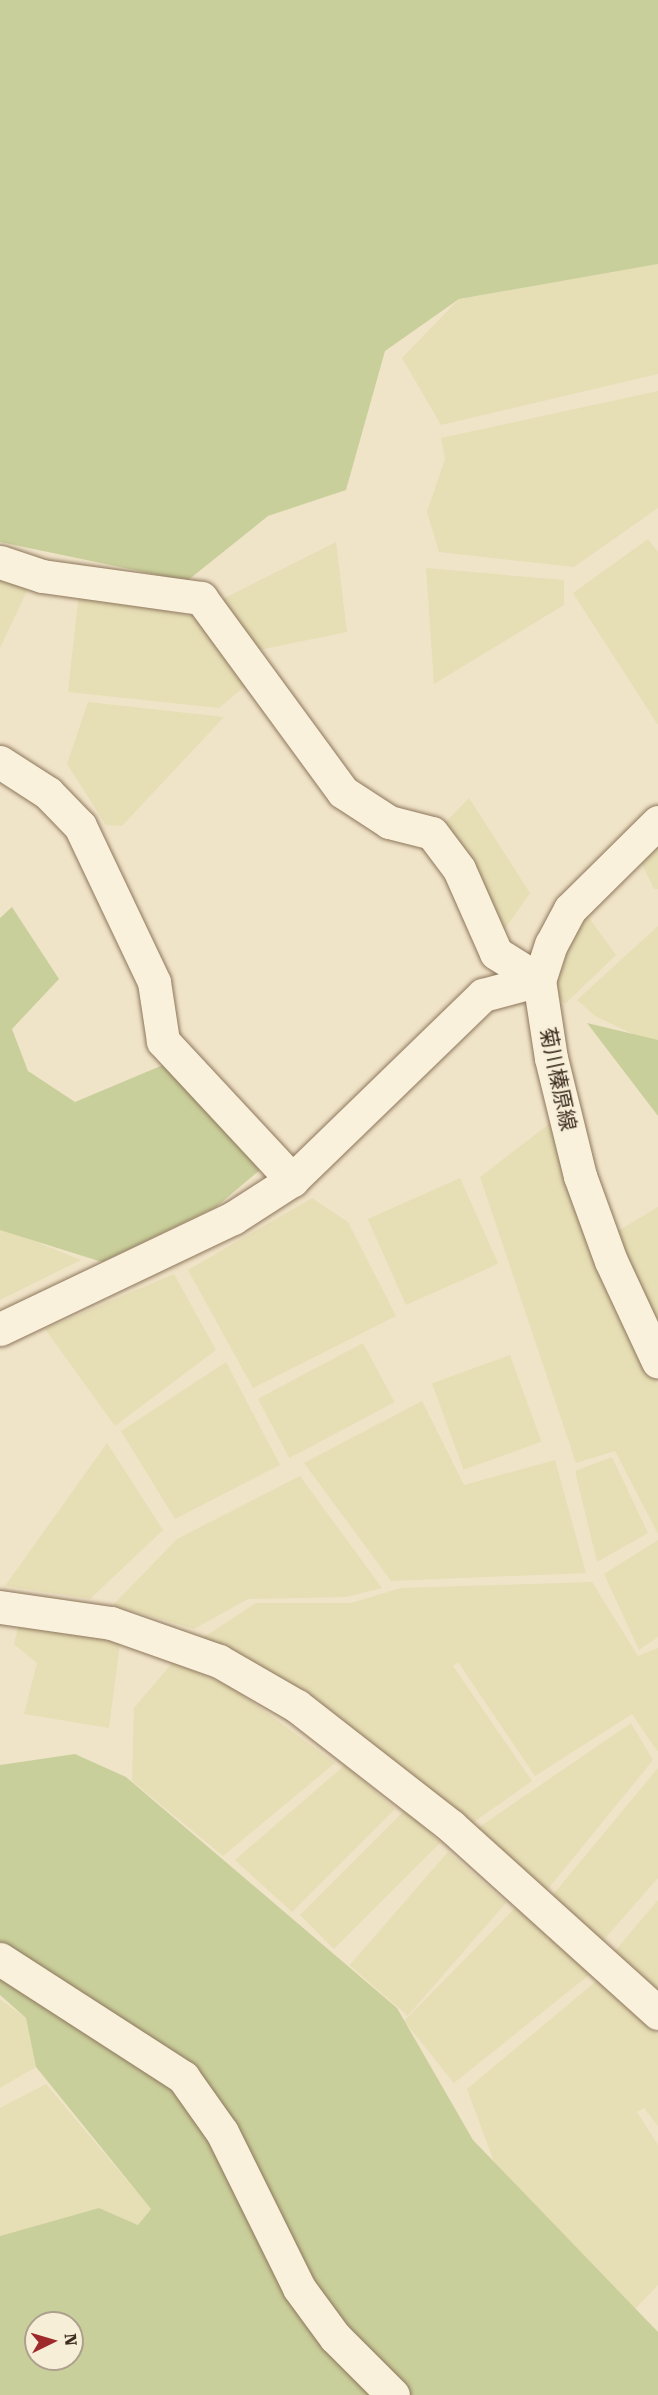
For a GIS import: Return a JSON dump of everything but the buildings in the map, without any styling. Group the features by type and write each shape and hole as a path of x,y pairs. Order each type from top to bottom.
{"street":[{"path":"0,562 42,576 201,598 344,792 389,822 432,833 459,868 496,953 539,980"},
{"path":"0,762 48,793 80,826 154,982 163,1041 292,1179"},
{"path":"539,980 570,909 658,822"},
{"path":"0,1329 233,1218 292,1179 483,995 539,980"},
{"name":"菊川榛原線","path":"539,980 551,1058 580,1176 611,1261 658,1362"},
{"path":"0,1607 111,1623 219,1661 297,1706 451,1826 658,2013"},
{"path":"0,1959 183,2077 222,2132 299,2288 334,2337 393,2395"}],"shaded area":[{"path":"658,264 658,374 441,425 402,358 459,299"},
{"path":"658,391 658,508 574,567 439,552 427,512 445,459 441,438"},
{"path":"648,539 658,552 658,725 573,593"},
{"path":"336,542 347,632 259,650 221,600"},
{"path":"426,568 564,580 564,605 434,684"},
{"path":"0,570 32,580 0,648"},
{"path":"79,592 199,618 256,677 219,708 68,692"},
{"path":"88,702 224,717 122,826 106,825 67,764"},
{"path":"469,798 530,893 498,939 441,827"},
{"path":"658,835 658,889 654,889 637,854"},
{"path":"581,907 616,955 565,1004 545,982"},
{"path":"658,926 658,1046 595,1016 577,1000"},
{"path":"552,1122 658,1385 658,1534 615,1451 576,1463 480,1177"},
{"path":"460,1178 498,1264 406,1305 368,1219"},
{"path":"312,1198 348,1222 396,1316 253,1388 188,1270"},
{"path":"658,1207 658,1321 613,1234"},
{"path":"0,1227 81,1260 0,1300"},
{"path":"174,1274 216,1350 115,1426 45,1329"},
{"path":"363,1343 394,1402 289,1458 258,1399"},
{"path":"510,1355 541,1441 463,1470 432,1383"},
{"path":"226,1362 280,1465 175,1519 121,1431"},
{"path":"422,1401 464,1485 555,1460 586,1573 391,1581 304,1463"},
{"path":"107,1443 163,1530 90,1599 5,1586"},
{"path":"612,1457 648,1533 597,1562 575,1471"},
{"path":"300,1476 382,1588 346,1597 248,1599 194,1629 113,1605 177,1539"},
{"path":"658,1540 658,1637 639,1650 604,1574"},
{"path":"592,1582 638,1656 658,1648 658,1752 632,1714 535,1776 458,1662 453,1666 532,1781 464,1829 201,1639 256,1603 351,1603 401,1588"},
{"path":"20,1620 120,1643 109,1728 24,1714 37,1663 14,1644"},
{"path":"173,1662 233,1688 335,1763 223,1856 132,1781 134,1708"},
{"path":"631,1723 653,1760 539,1900 472,1832"},
{"path":"345,1765 395,1809 292,1912 235,1860"},
{"path":"658,1768 658,1878 601,1943 547,1902"},
{"path":"406,1809 440,1843 334,1949 300,1915"},
{"path":"448,1852 506,1903 408,2016 350,1965"},
{"path":"658,1900 658,2008 609,1958"},
{"path":"518,1905 594,1971 454,2083 404,2021"},
{"path":"600,1978 658,2035 658,2126 644,2108 637,2112 658,2145 658,2285 635,2309 494,2162 467,2089"},
{"path":"0,1999 26,2018 36,2067 0,2088"},
{"path":"46,2084 151,2209 138,2225 99,2208 0,2236 0,2108"}],"green space":[{"path":"0,0 658,0 658,264 459,299 385,351 346,490 268,516 187,581 0,542"},
{"path":"12,907 59,979 12,1029 28,1071 75,1102 163,1065 260,1170 216,1207 102,1262 0,1230 0,918"},
{"path":"587,1023 658,1040 658,1116"},
{"path":"75,1754 126,1777 397,2008 473,2140 658,2332 658,2395 0,2395 0,2236 99,2208 138,2225 151,2209 36,2067 26,2018 0,1995 0,1765"}]}
